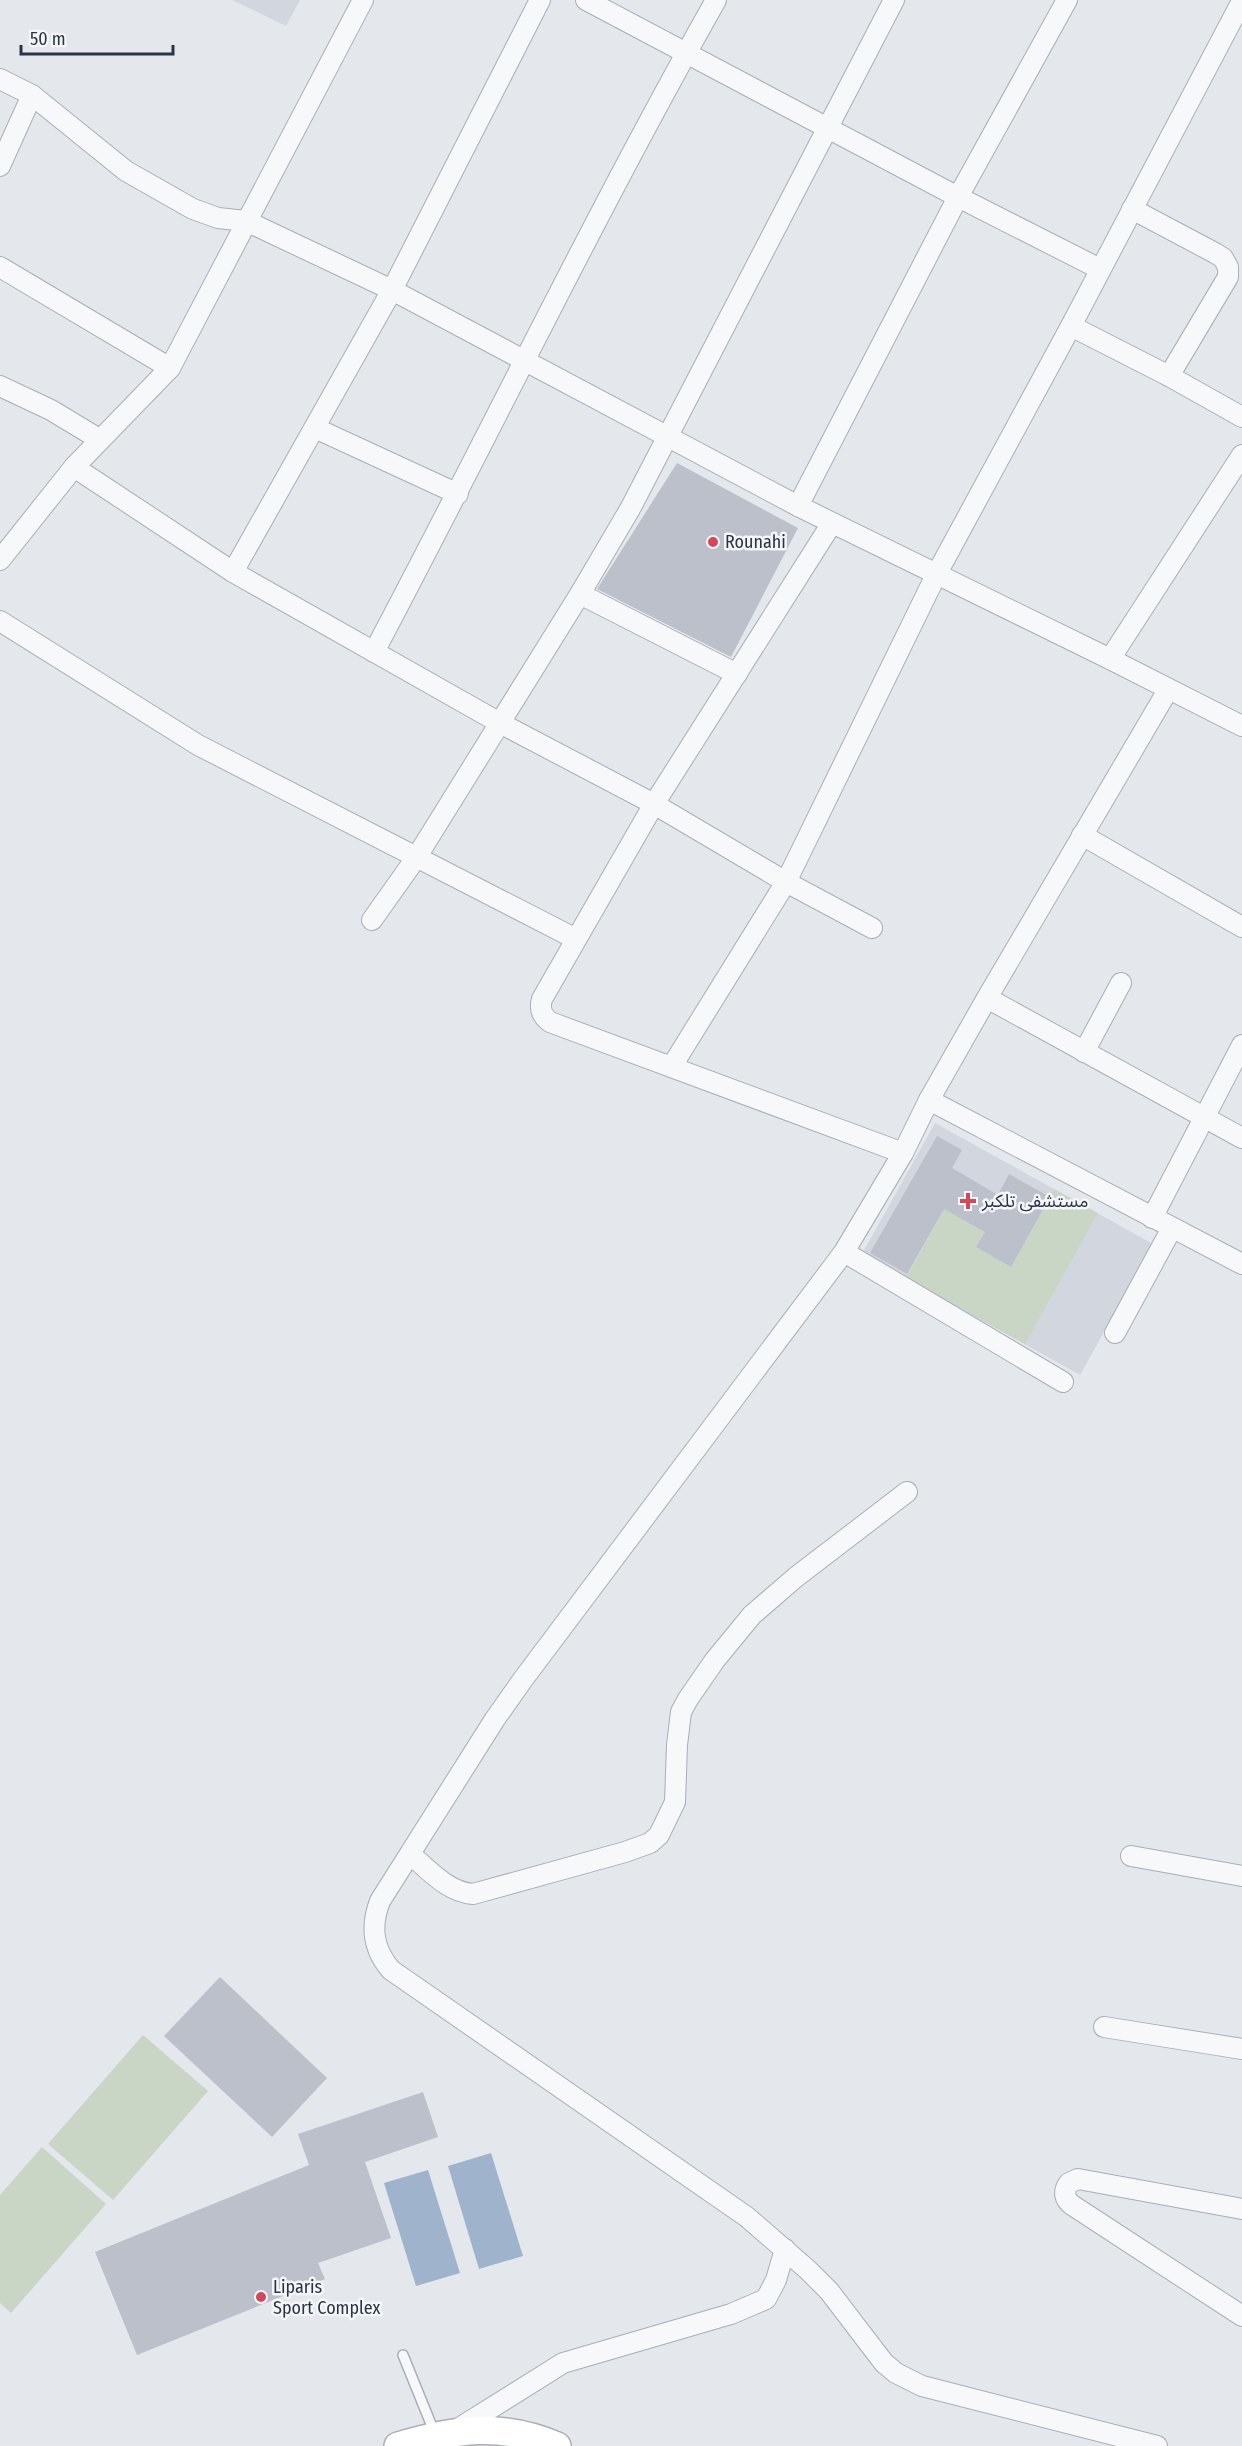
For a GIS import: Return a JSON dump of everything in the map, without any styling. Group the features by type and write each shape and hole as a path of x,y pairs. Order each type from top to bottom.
{"main road":[{"path":"398,2446 445,2433 475,2430 514,2433 557,2446"}],"street":[{"path":"0,560 74,467 170,368 363,0"},
{"path":"233,572 392,290 540,0"},
{"path":"586,0 958,197 1100,269"},
{"path":"374,652 458,494 523,360 686,52 716,0"},
{"path":"372,920 416,858 580,594 669,437 894,0"},
{"path":"798,506 958,197 1067,0"},
{"path":"672,1066 786,882 936,574 1132,209 1236,28 1242,1"},
{"path":"0,79 32,95 126,171 193,209 218,218 246,221 392,290 798,506 1242,726"},
{"path":"0,166 32,95"},
{"path":"1132,209 1215,253 1223,258 1228,267 1228,277 1224,285 1169,376"},
{"path":"0,267 170,368"},
{"path":"1071,326 1169,376 1242,417"},
{"path":"0,386 51,411 99,439"},
{"path":"315,428 458,494"},
{"path":"1110,659 1236,477 1242,455"},
{"path":"74,467 233,572 500,723 654,804 786,882 872,928"},
{"path":"832,523 654,804 542,999 540,1008 545,1018 554,1024 903,1152"},
{"path":"580,594 737,674"},
{"path":"0,621 198,746 576,939"},
{"path":"1157,2446 922,2386 909,2380 884,2363 829,2291 785,2249 728,2202 392,1970 377,1950 374,1938 375,1913 380,1901 489,1729 524,1678 844,1252 903,1152 929,1100 987,998 1168,690"},
{"path":"1082,835 1242,927"},
{"path":"1084,1052 1121,983"},
{"path":"987,998 1242,1138"},
{"path":"1152,1218 1242,1045"},
{"path":"929,1100 1242,1264"},
{"path":"1115,1333 1172,1228"},
{"path":"844,1252 1063,1382"},
{"path":"411,1855 450,1888 461,1893 473,1894 650,1843 660,1835 675,1802 681,1712 715,1660 752,1615 796,1577 907,1492"},
{"path":"1131,1856 1242,1876"},
{"path":"1104,2027 1242,2049"},
{"path":"1242,2209 1078,2179 1069,2183 1065,2192 1068,2202 1072,2205 1242,2316"},
{"path":"445,2433 563,2363 731,2313 766,2300 776,2280 785,2249"}],"lane":[{"path":"403,2355 445,2433"}],"shaded area":[{"path":"232,0 300,0 286,26"},
{"path":"935,1123 1153,1244 1080,1375 862,1254"}],"green space":[{"path":"1054,1189 1098,1213 1025,1344 906,1279 944,1209 985,1232 976,1247 1011,1267"},
{"path":"143,2035 208,2091 113,2200 48,2144"},
{"path":"42,2147 106,2204 11,2313 0,2303 0,2195"}],"water":[{"path":"491,2153 523,2256 479,2269 448,2166"},
{"path":"428,2170 460,2273 416,2286 384,2183"}],"building":[{"path":"677,463 798,528 731,657 597,589"},
{"path":"937,1136 962,1150 952,1168 998,1195 1009,1174 1050,1197 1011,1267 976,1247 985,1232 944,1209 907,1274 870,1253"},
{"path":"220,1977 327,2078 272,2137 164,2036"},
{"name":"Liparis Sport Complex","path":"423,2092 438,2137 365,2162 391,2238 318,2263 325,2279 137,2355 95,2252 309,2165 298,2134"}],"place":[{"name":"Rounahi","path":"713,542"},
{"name":"مستشفى تلكبر","path":"968,1201"},
{"name":"Liparis Sport Complex","path":"261,2297"}]}
